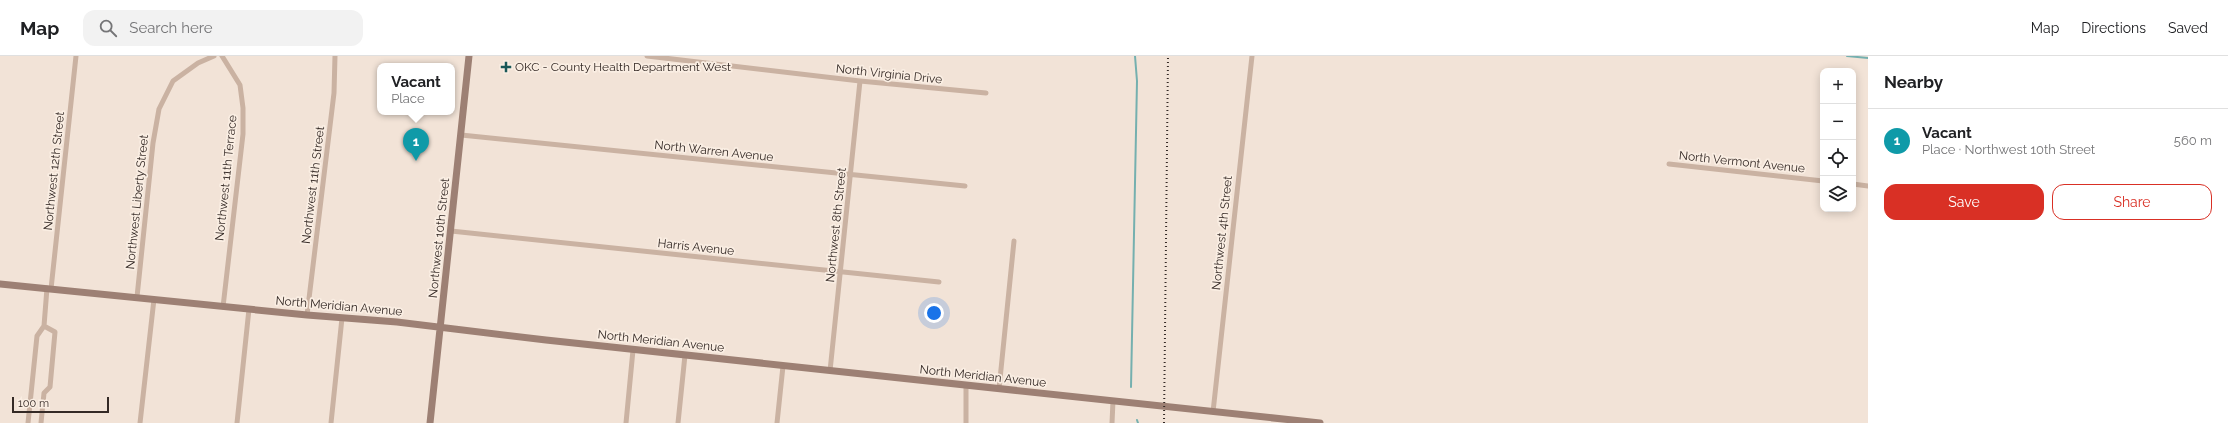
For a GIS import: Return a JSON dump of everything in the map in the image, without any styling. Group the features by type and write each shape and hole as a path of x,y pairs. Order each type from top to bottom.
{"main road":[{"name":"Northwest 10th Street","path":"430,423 469,56"},
{"name":"North Meridian Avenue","path":"0,284 441,327 634,350 1213,412 1264,420 1320,423"}],"street":[{"name":"Northwest 12th Street","path":"44,326 76,56"},
{"name":"Northwest Liberty Street","path":"137,297 153,143 159,109 172,81 198,63 214,56"},
{"name":"Northwest 11th Terrace","path":"222,56 240,85 243,108 243,134 223,306"},
{"name":"Northwest 11th Street","path":"307,315 334,93 335,56"},
{"name":"North Virginia Drive","path":"647,56 986,94"},
{"name":"Northwest 4th Street","path":"1213,412 1252,56"},
{"name":"Northwest 8th Street","path":"830,371 842,272 860,81"},
{"name":"North Warren Avenue","path":"461,136 964,186"},
{"name":"North Vermont Avenue","path":"1669,164 1820,181"},
{"path":"1856,184 1868,186"},
{"name":"Harris Avenue","path":"451,231 939,282"},
{"path":"998,389 1014,241"},
{"path":"140,423 154,299"},
{"path":"237,423 249,309"},
{"path":"331,423 342,318"},
{"path":"28,423 37,336 44,326 55,332 50,387 44,394 41,423"},
{"path":"626,423 634,350"},
{"path":"678,423 685,355"},
{"path":"777,423 784,366"},
{"path":"966,386 966,423"},
{"path":"1112,401 1112,423"}],"waterway":[{"path":"1131,387 1137,81 1135,56"},
{"path":"1847,56 1868,58"}],"railway":[{"path":"1164,423 1168,56"}],"place":[{"name":"OKC - County Health Department West","path":"506,67"},
{"name":"Vacant","path":"416,161"}]}
